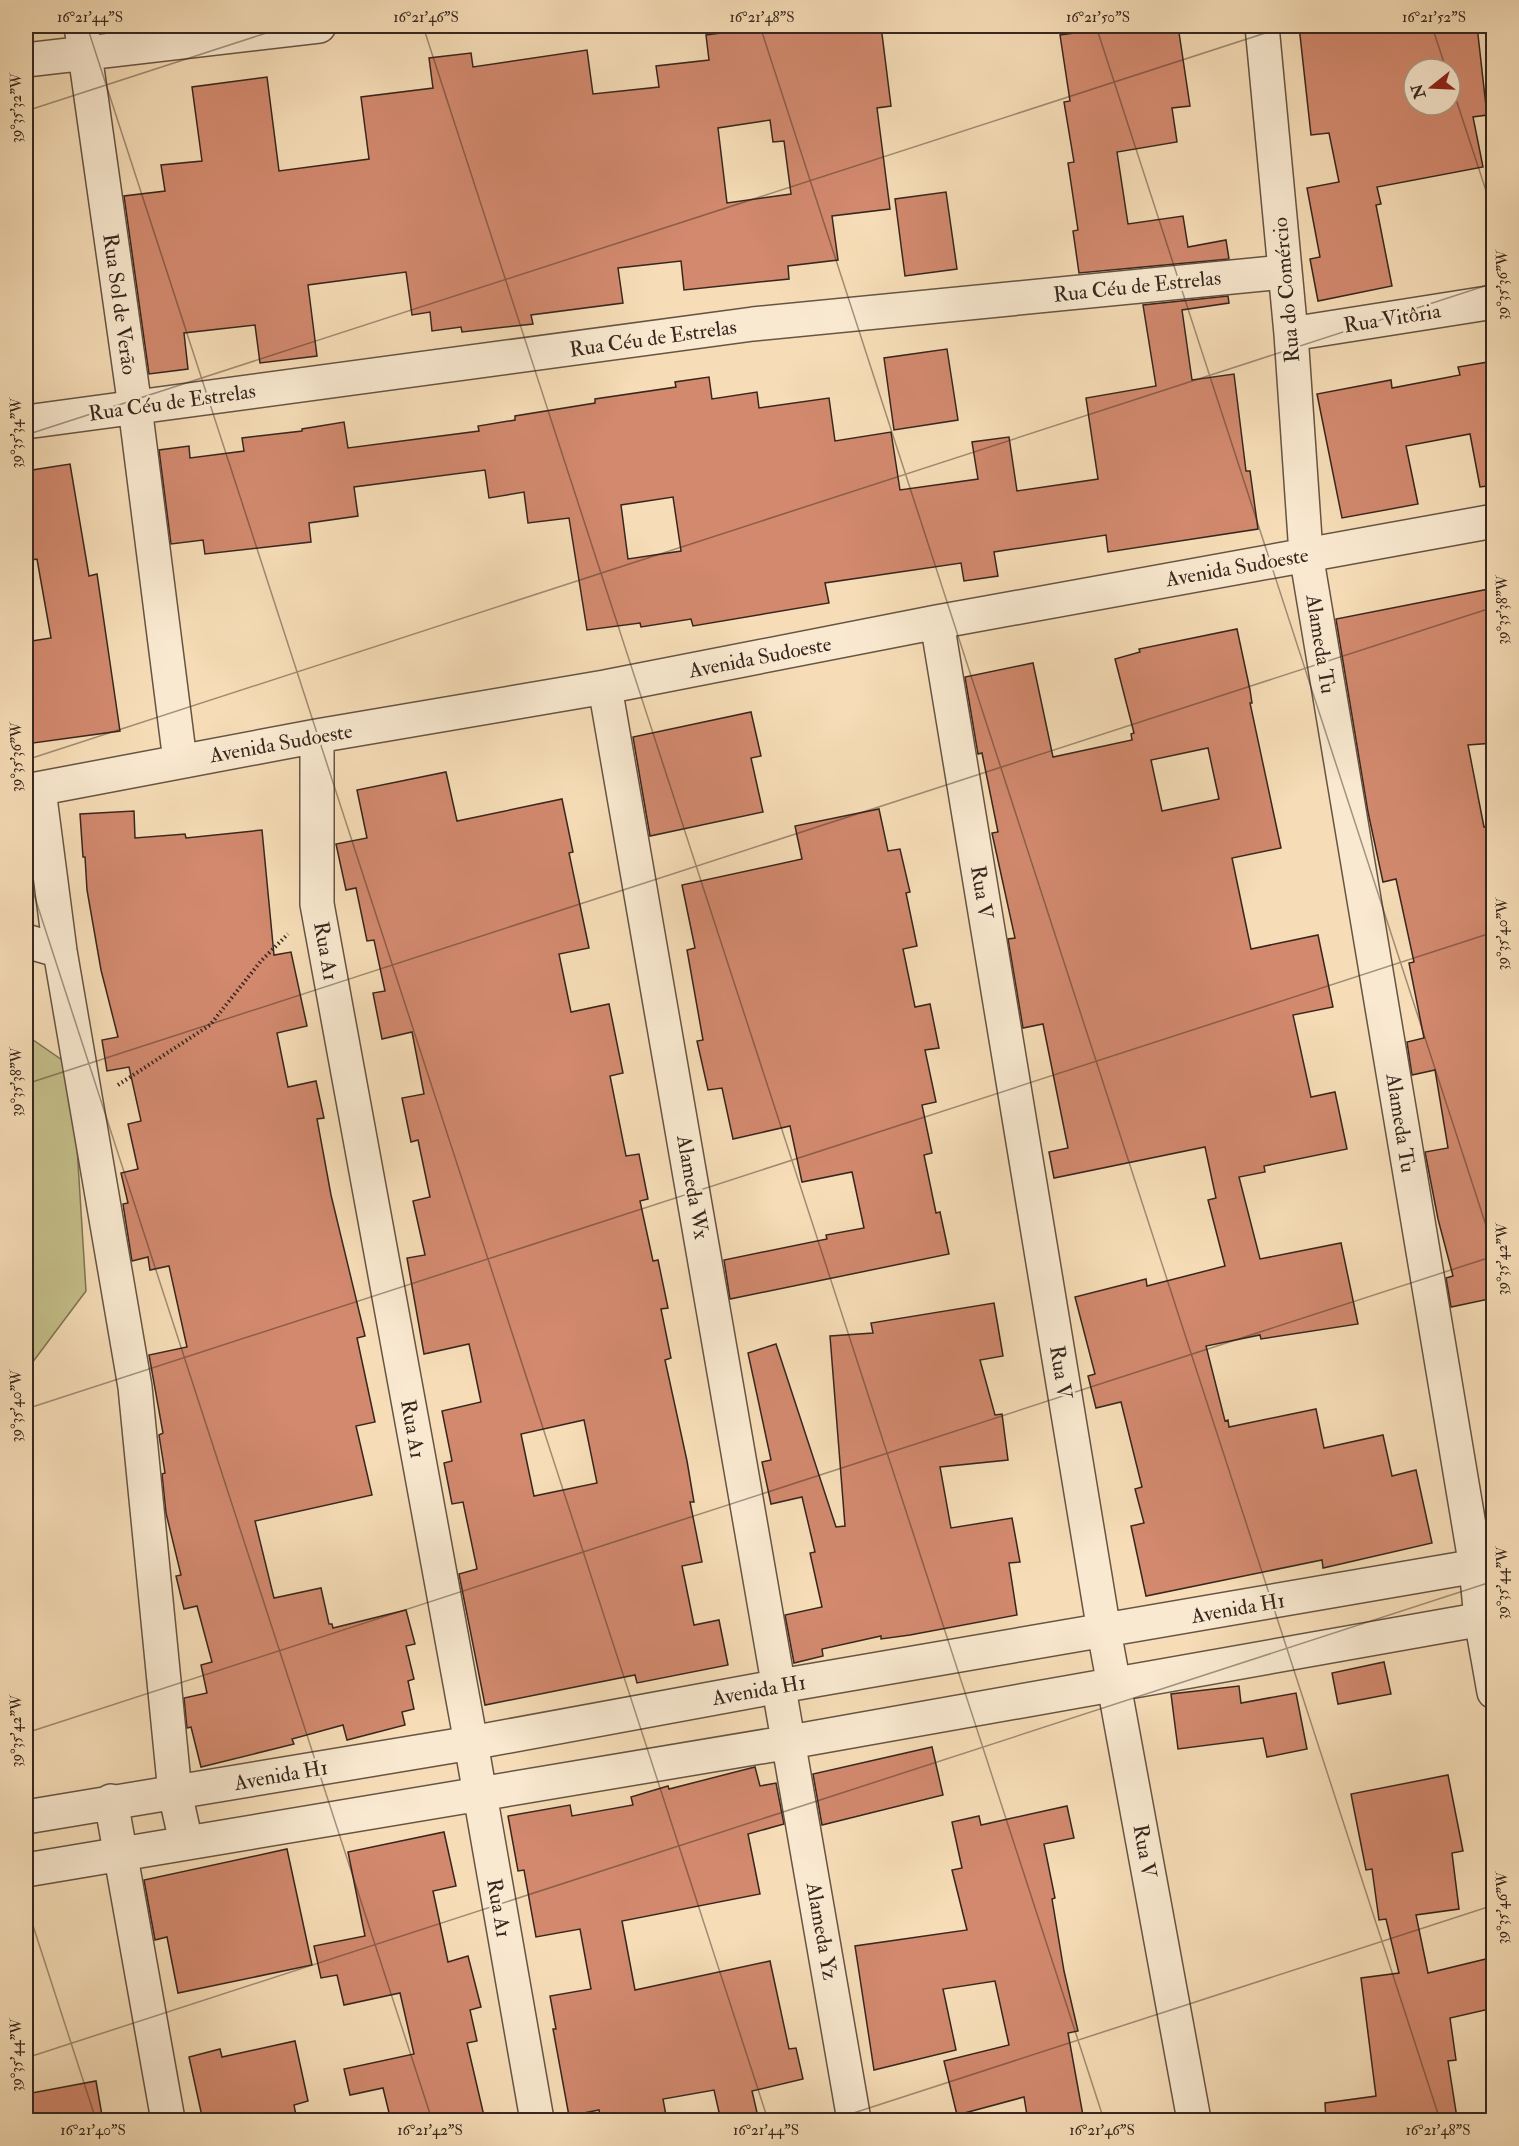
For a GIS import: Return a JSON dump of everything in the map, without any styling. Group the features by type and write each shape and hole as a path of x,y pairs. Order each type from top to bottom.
{"street":[{"path":"26,60 83,39 319,26"},
{"name":"Rua do Comércio","path":"1262,26 1291,334 1306,554"},
{"name":"Rua Sol de Verão","path":"83,39 135,407 180,761"},
{"name":"Rua Céu de Estrelas","path":"26,422 753,324 1284,272"},
{"name":"Rua Vitôria","path":"1291,334 1494,302"},
{"name":"Avenida Sudoeste","path":"32,790 317,736 605,687 937,622 1494,521"},
{"name":"Alameda Tu","path":"1306,554 1485,1565 1494,1692"},
{"name":"Rua V","path":"937,622 1104,1631 1194,2121"},
{"name":"Alameda Wx","path":"605,687 790,1742"},
{"name":"Rua A1","path":"317,736 317,904 471,1743 537,2121"},
{"path":"32,790 135,1387 175,1793 186,1842"},
{"path":"26,941 60,951"},
{"name":"Avenida H1","path":"26,1817 471,1743 780,1686 1485,1565"},
{"path":"26,1870 790,1742 1487,1618"},
{"name":"Alameda Yz","path":"790,1742 854,2121"},
{"path":"111,1802 168,2121"}],"path":[{"path":"85,1107 210,1024 261,961 317,904"}],"shaded area":[{"path":"26,1035 72,1067 86,1291 26,1371"}],"building":[{"path":"758,26 881,26 891,106 877,108 890,209 832,216 838,260 788,266 789,279 684,290 681,261 618,268 623,303 531,315 533,324 462,332 461,327 432,331 430,312 412,315 406,272 308,285 317,356 260,363 255,325 184,333 188,369 149,374 124,196 165,191 161,165 202,161 192,87 267,77 279,171 369,159 361,97 433,88 429,58 471,53 473,67 587,50 593,94 659,87 656,66 709,60 706,35 758,28","holes":["770,120 773,142 784,141 791,194 727,203 718,128"]},
{"path":"1124,26 1178,26 1190,106 1172,108 1177,142 1117,152 1128,224 1183,216 1188,247 1226,240 1229,259 1079,273 1073,231 1078,230 1068,163 1074,162 1064,102 1070,101 1060,35"},
{"path":"1299,26 1477,26 1487,115 1473,117 1483,167 1377,187 1381,204 1376,205 1392,286 1318,301 1310,259 1320,257 1307,188 1339,182 1329,133 1311,135"},
{"path":"946,192 957,269 905,276 895,199"},
{"path":"1228,296 1229,303 1182,310 1192,380 1234,374 1246,471 1250,471 1258,529 1108,552 1106,535 994,552 998,576 964,581 961,563 825,583 829,603 693,626 691,619 641,627 640,623 587,630 569,518 528,523 524,492 489,498 485,470 354,487 358,516 309,523 311,542 205,554 203,540 171,544 159,450 189,446 190,458 244,451 242,438 302,431 302,429 344,422 348,448 479,431 478,426 515,420 515,416 595,403 595,399 676,387 675,382 709,377 712,399 757,392 759,408 829,398 835,441 891,432 900,490 978,479 972,442 1009,437 1017,491 1098,479 1086,398 1156,386 1143,305","holes":["673,497 681,551 628,559 621,505"]},
{"path":"947,349 958,420 894,430 884,358"},
{"path":"1494,361 1494,485 1480,487 1470,434 1406,446 1418,504 1342,518 1317,394 1391,380 1392,388 1460,375 1458,367"},
{"path":"70,464 89,576 97,574 120,731 26,744 26,642 51,638 37,559 26,561 26,471"},
{"path":"1494,588 1494,743 1468,745 1484,827 1494,825 1494,1298 1451,1307 1446,1278 1453,1276 1438,1219 1425,1152 1448,1148 1435,1070 1412,1075 1407,1042 1424,1038 1409,963 1414,962 1396,879 1383,882 1368,812 1336,619"},
{"path":"1237,629 1250,690 1252,703 1250,703 1281,848 1232,858 1251,949 1318,935 1333,1007 1293,1015 1311,1097 1335,1092 1347,1149 1264,1166 1265,1172 1239,1177 1260,1259 1341,1243 1358,1324 1261,1339 1260,1335 1206,1346 1225,1421 1228,1420 1229,1427 1316,1409 1324,1448 1383,1435 1392,1476 1416,1470 1432,1543 1323,1568 1322,1560 1146,1596 1131,1526 1144,1523 1135,1489 1142,1487 1121,1402 1096,1408 1088,1376 1095,1374 1075,1297 1146,1279 1147,1286 1225,1266 1208,1200 1216,1198 1205,1147 1054,1178 1049,1152 1068,1148 1043,1024 1023,1028 1008,939 1015,938 992,833 998,832 982,753 978,754 965,677 1033,663 1053,757 1132,740 1131,734 1134,733 1115,659 1140,652 1139,649","holes":["1208,748 1219,799 1162,811 1151,760"]},
{"path":"751,712 761,756 751,758 763,812 650,836 633,737"},
{"path":"446,772 457,821 562,799 573,852 569,853 589,948 559,954 571,1012 609,1004 623,1073 610,1076 626,1156 639,1154 648,1199 640,1201 653,1261 658,1260 668,1308 661,1309 671,1358 665,1360 687,1461 694,1502 690,1502 702,1562 682,1566 694,1625 719,1620 728,1665 637,1683 635,1675 485,1705 459,1574 477,1569 463,1502 452,1504 444,1463 452,1461 442,1411 481,1402 469,1344 424,1354 407,1258 425,1255 413,1201 430,1197 418,1140 411,1142 402,1098 424,1094 412,1032 382,1039 373,993 385,991 374,940 367,941 356,888 346,890 336,844 367,838 357,790","holes":["584,1420 597,1483 534,1496 521,1434"]},
{"path":"879,809 888,851 900,849 910,892 906,893 917,946 903,949 915,1007 930,1004 939,1048 925,1050 936,1102 922,1105 932,1153 924,1155 936,1213 940,1212 949,1254 730,1299 724,1260 827,1239 826,1235 864,1228 852,1172 802,1182 790,1126 733,1139 722,1088 708,1090 697,1041 703,1040 687,950 695,948 682,885 802,859 795,826"},
{"path":"134,811 135,838 185,834 186,838 262,830 274,955 291,952 307,1026 277,1033 288,1087 316,1081 324,1118 317,1119 331,1195 365,1336 357,1338 375,1422 356,1426 372,1495 255,1521 274,1598 321,1588 329,1624 332,1624 333,1628 406,1610 415,1644 406,1646 414,1679 408,1681 414,1709 402,1712 405,1725 347,1740 343,1725 292,1739 294,1744 201,1767 191,1727 187,1728 184,1698 207,1693 201,1665 212,1662 197,1606 184,1609 176,1576 181,1575 166,1513 162,1474 165,1473 159,1435 163,1433 149,1355 187,1347 169,1266 150,1270 148,1257 132,1261 123,1204 128,1203 121,1173 138,1169 128,1124 141,1121 129,1067 107,1071 102,1040 118,1037 101,970 87,890 85,857 83,857 80,814"},
{"path":"994,1303 1003,1356 980,1360 995,1415 1002,1414 1008,1460 940,1467 951,1528 1012,1518 1020,1562 1009,1563 1017,1615 910,1635 881,1639 881,1636 822,1649 823,1656 794,1663 785,1615 822,1607 810,1553 815,1552 802,1497 771,1504 762,1462 771,1460 748,1353 776,1344 836,1527 845,1526 830,1336 873,1333 871,1323"},
{"path":"1384,1662 1391,1694 1338,1704 1332,1673"},
{"path":"1239,1686 1241,1703 1296,1693 1307,1749 1267,1757 1263,1738 1178,1749 1171,1694"},
{"path":"932,1747 943,1795 822,1825 813,1774"},
{"path":"755,1767 760,1786 776,1783 784,1824 748,1834 760,1894 622,1921 635,1990 770,1961 789,2049 796,2048 803,2079 752,2091 759,2121 721,2121 714,2090 663,2099 667,2121 601,2121 599,2110 569,2116 553,2029 556,2029 550,1996 591,1989 580,1929 536,1937 524,1870 518,1871 508,1816 570,1805 572,1816 633,1805 631,1797 668,1786 669,1789"},
{"path":"1448,1775 1463,1851 1452,1853 1459,1909 1416,1915 1428,1973 1494,1957 1494,2008 1450,2018 1456,2060 1448,2061 1457,2118 1438,2121 1326,2121 1325,2103 1376,2096 1361,1978 1399,1973 1386,1919 1379,1920 1372,1869 1366,1870 1351,1794"},
{"path":"1067,1806 1074,1838 1044,1844 1055,1898 1052,1899 1064,1971 1078,2031 1068,2033 1084,2121 1028,2121 1024,2097 957,2115 944,2061 1009,2045 995,1981 943,1989 956,2050 874,2070 855,1946 967,1930 952,1870 962,1868 952,1822 979,1816 981,1825"},
{"path":"444,1832 456,1886 433,1891 448,1962 468,1956 481,2007 470,2010 477,2041 467,2043 484,2116 465,2121 391,2121 383,2088 350,2095 344,2069 414,2054 400,1993 344,2005 337,1975 321,1978 314,1946 365,1936 348,1852"},
{"path":"287,1849 312,1965 178,1993 167,1937 155,1940 144,1880"},
{"path":"295,2041 308,2101 294,2105 297,2121 203,2121 189,2057 220,2049 222,2057"},
{"path":"96,2081 103,2121 26,2121 26,2094"}]}
